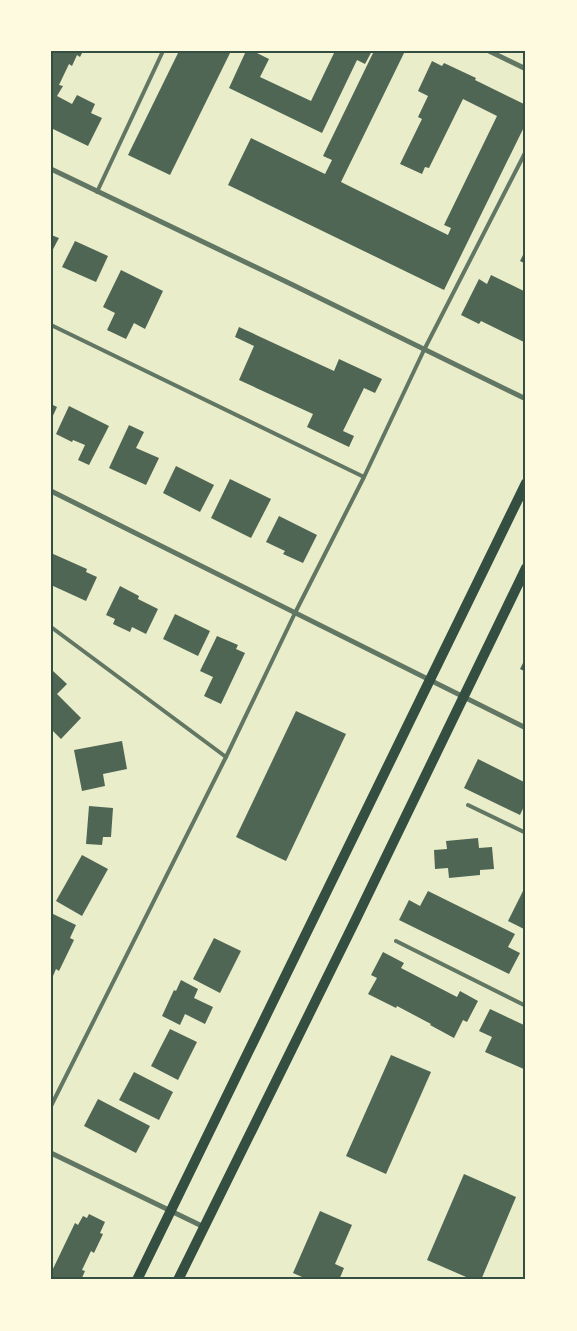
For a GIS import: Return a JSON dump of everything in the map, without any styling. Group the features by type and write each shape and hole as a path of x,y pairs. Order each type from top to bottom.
{"main road":[{"path":"137,1280 526,483"},
{"path":"178,1280 526,568"}],"street":[{"path":"489,51 526,69"},
{"path":"51,169 526,399"},
{"path":"51,491 526,728"},
{"path":"51,1153 204,1228"}],"lane":[{"path":"97,192 163,51"},
{"path":"51,1106 226,757 295,613 364,477 424,350 526,151"},
{"path":"51,324 364,477"},
{"path":"51,627 226,757"},
{"path":"468,804 526,833"},
{"path":"396,941 526,1006"}],"building":[{"path":"51,51 83,51 80,57 77,55 72,66 69,64 59,85 63,86 57,96 72,104 77,95 95,104 91,113 102,118 88,146 51,128"},
{"path":"179,51 231,51 170,175 128,155"},
{"path":"246,51 253,51 269,59 260,77 311,101 335,51 372,51 365,64 357,60 322,133 229,88"},
{"path":"374,51 405,51 341,182 448,235 451,228 444,225 497,116 463,99 429,168 425,167 422,174 400,164 422,119 418,117 428,96 418,91 432,61 442,66 444,63 526,105 526,123 444,290 228,185 251,138 325,174 332,160 323,156"},
{"path":"51,235 59,238 51,253"},
{"path":"75,241 108,256 96,282 62,267"},
{"path":"526,249 526,264 520,261"},
{"path":"121,270 163,291 145,329 134,323 126,339 107,330 115,313 103,307"},
{"path":"491,275 526,292 526,343 481,321 479,324 461,315 479,279 487,284"},
{"path":"239,327 334,371 339,359 382,379 375,393 364,388 343,431 354,436 349,447 307,427 313,414 239,380 254,346 235,337"},
{"path":"51,404 57,407 51,420"},
{"path":"69,406 109,426 89,465 78,460 85,445 73,440 72,442 56,434"},
{"path":"129,425 144,432 136,448 159,458 146,485 109,468"},
{"path":"176,466 214,485 200,512 163,493"},
{"path":"230,479 271,499 251,538 211,518"},
{"path":"279,516 317,535 303,563 283,554 285,551 266,542"},
{"path":"51,553 87,569 86,572 97,577 86,601 51,585"},
{"path":"120,586 139,596 138,599 158,609 146,634 132,627 130,632 113,624 115,619 106,615"},
{"path":"175,614 210,631 198,656 163,639"},
{"path":"217,636 238,645 236,649 245,653 221,704 204,696 213,677 200,671"},
{"path":"526,657 526,672 520,669"},
{"path":"53,671 67,684 57,694 81,718 61,739 51,729 51,673"},
{"path":"296,711 346,734 286,861 236,837"},
{"path":"122,741 127,769 103,774 105,786 82,791 74,750"},
{"path":"478,759 526,783 526,802 520,815 464,788"},
{"path":"89,806 113,808 111,837 103,837 102,845 86,844"},
{"path":"478,838 479,848 492,847 494,869 480,870 480,875 449,878 448,868 435,869 434,850 447,849 446,841"},
{"path":"82,855 108,869 82,916 56,901"},
{"path":"526,885 526,930 508,921"},
{"path":"428,891 515,934 508,947 520,953 509,974 399,920 409,900 420,906"},
{"path":"51,913 76,925 70,938 74,940 59,971 56,969 53,976 51,975"},
{"path":"214,938 241,951 220,993 193,979"},
{"path":"383,952 404,963 401,968 457,997 460,991 478,1001 467,1022 463,1020 454,1038 397,1006 396,1008 368,994 377,978 371,975"},
{"path":"181,980 198,989 194,998 213,1007 205,1024 185,1014 180,1025 162,1016 174,990 176,991"},
{"path":"490,1009 526,1026 526,1070 485,1052 492,1037 479,1031"},
{"path":"170,1029 197,1042 178,1080 151,1066"},
{"path":"391,1055 431,1072 386,1174 346,1156"},
{"path":"134,1072 173,1092 159,1120 119,1100"},
{"path":"98,1099 150,1126 136,1153 84,1126"},
{"path":"464,1174 516,1197 481,1280 473,1280 427,1260"},
{"path":"320,1211 352,1225 335,1264 344,1268 339,1280 309,1280 293,1273"},
{"path":"89,1214 105,1222 100,1233 103,1234 94,1253 91,1251 82,1270 85,1271 81,1280 52,1280 51,1273 75,1223 78,1225 83,1216 87,1218"}]}
